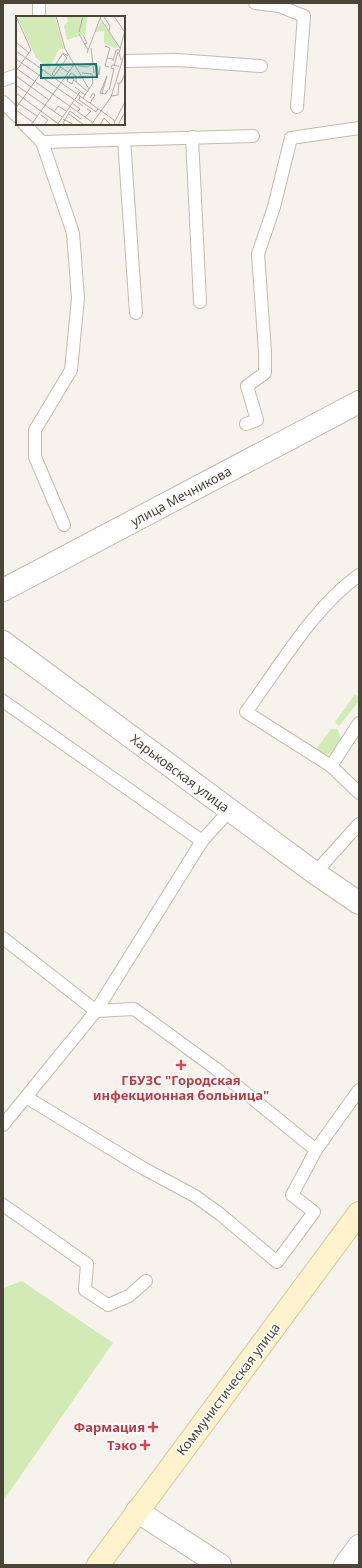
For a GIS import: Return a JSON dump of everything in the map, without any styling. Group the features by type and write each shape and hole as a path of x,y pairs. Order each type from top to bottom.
{"street":[{"name":"улица Мечникова","path":"3,590 359,402"},
{"name":"Харьковская улица","path":"3,642 315,873 359,903"},
{"name":"Коммунистическая улица","path":"98,1565 359,1213"},
{"path":"137,1511 220,1565"},
{"path":"345,1565 359,1546"}],"lane":[{"path":"39,3 39,16"},
{"path":"255,3 279,6 304,16 297,107"},
{"path":"125,61 178,60 261,66"},
{"path":"3,80 16,75"},
{"path":"3,102 16,115"},
{"path":"25,125 42,142 74,233 78,298 71,370 35,430 35,457 64,525"},
{"path":"246,424 257,420 248,386 265,373 266,352 258,254 274,207 291,138 359,128"},
{"path":"42,142 253,136"},
{"path":"192,138 200,302"},
{"path":"124,140 136,313"},
{"path":"359,575 341,588 314,618 246,712 331,766 359,793"},
{"path":"3,701 202,841"},
{"path":"331,766 359,723"},
{"path":"3,1125 96,1011 202,841 230,810"},
{"path":"315,873 359,824"},
{"path":"3,938 96,1011 134,1008 215,1068 316,1150"},
{"path":"26,1097 141,1167 195,1196 220,1214 277,1262 314,1212 292,1195 316,1150 359,1090"},
{"path":"3,1205 87,1264 85,1290 108,1305 129,1296 146,1281"}],"green space":[{"path":"355,694 359,698 359,701 339,726 335,722"},
{"path":"331,729 337,729 340,735 338,749 336,753 320,756 315,751"},
{"path":"22,1281 113,1343 3,1501 3,1288"}],"place":[{"name":"ГБУЗС \"Городская инфекционная больница\"","path":"181,1065"},
{"name":"Фармация","path":"153,1427"},
{"name":"Тэко","path":"145,1445"}]}
